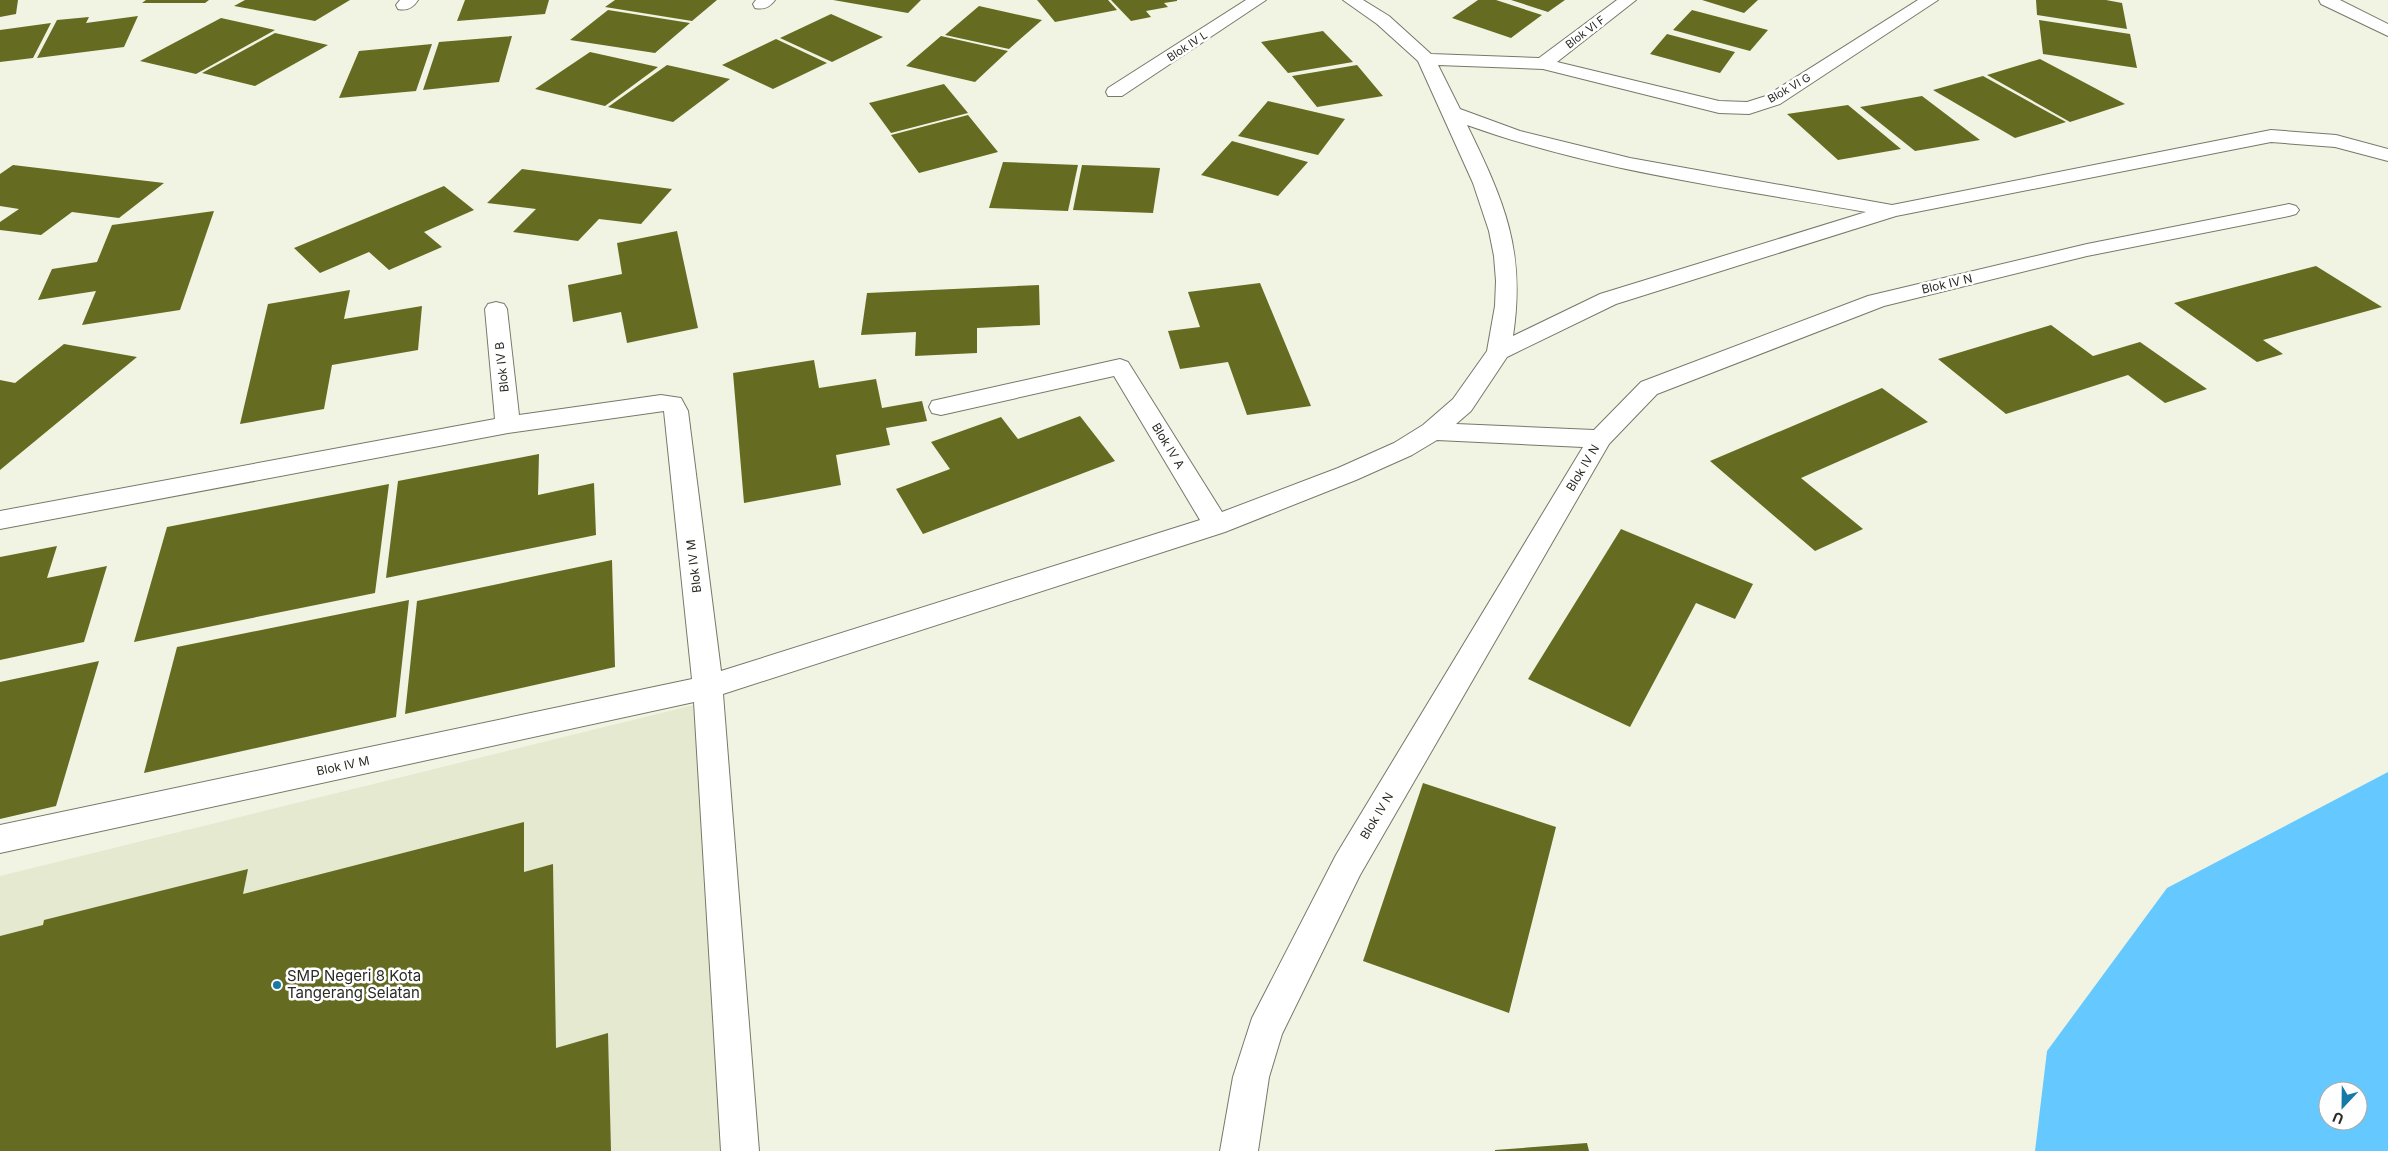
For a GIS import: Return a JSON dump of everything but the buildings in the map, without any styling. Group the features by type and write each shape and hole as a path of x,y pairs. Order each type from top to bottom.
{"street":[{"name":"Blok IV L","path":"1115,92 1258,0"},
{"path":"740,1151 708,687 852,644 1216,525 1348,474 1403,449 1432,431 1462,405 1499,352 1506,305 1506,268 1500,232 1486,186 1426,58 1383,20 1351,0"},
{"name":"Blok VI F","path":"1543,64 1628,0"},
{"name":"Blok VI G","path":"1426,58 1543,64 1719,107 1749,108 1773,100 1930,0"},
{"path":"2327,0 2388,31"},
{"path":"1452,113 1513,135 1630,164 1892,211"},
{"path":"1499,352 1608,300 1892,211 2271,136 2336,141 2388,155"},
{"name":"Blok IV N","path":"1239,1151 1251,1077 1265,1030 1348,864 1600,440 1649,388 1876,301 2087,250 2289,210"},
{"name":"Blok IV B","path":"496,309 508,425"},
{"name":"Blok IV A","path":"941,407 1120,367 1216,525"},
{"name":"Blok IV M","path":"0,520 508,425 661,403 672,404 676,411 708,687 0,840"},
{"path":"1432,431 1600,440"}],"shaded area":[{"path":"718,699 745,1151 0,1151 0,876"}],"water":[{"path":"2388,772 2388,1151 2035,1151 2047,1051 2167,888"}],"place":[{"name":"SMP Negeri 8 Kota Tangerang Selatan","path":"277,985"}]}
